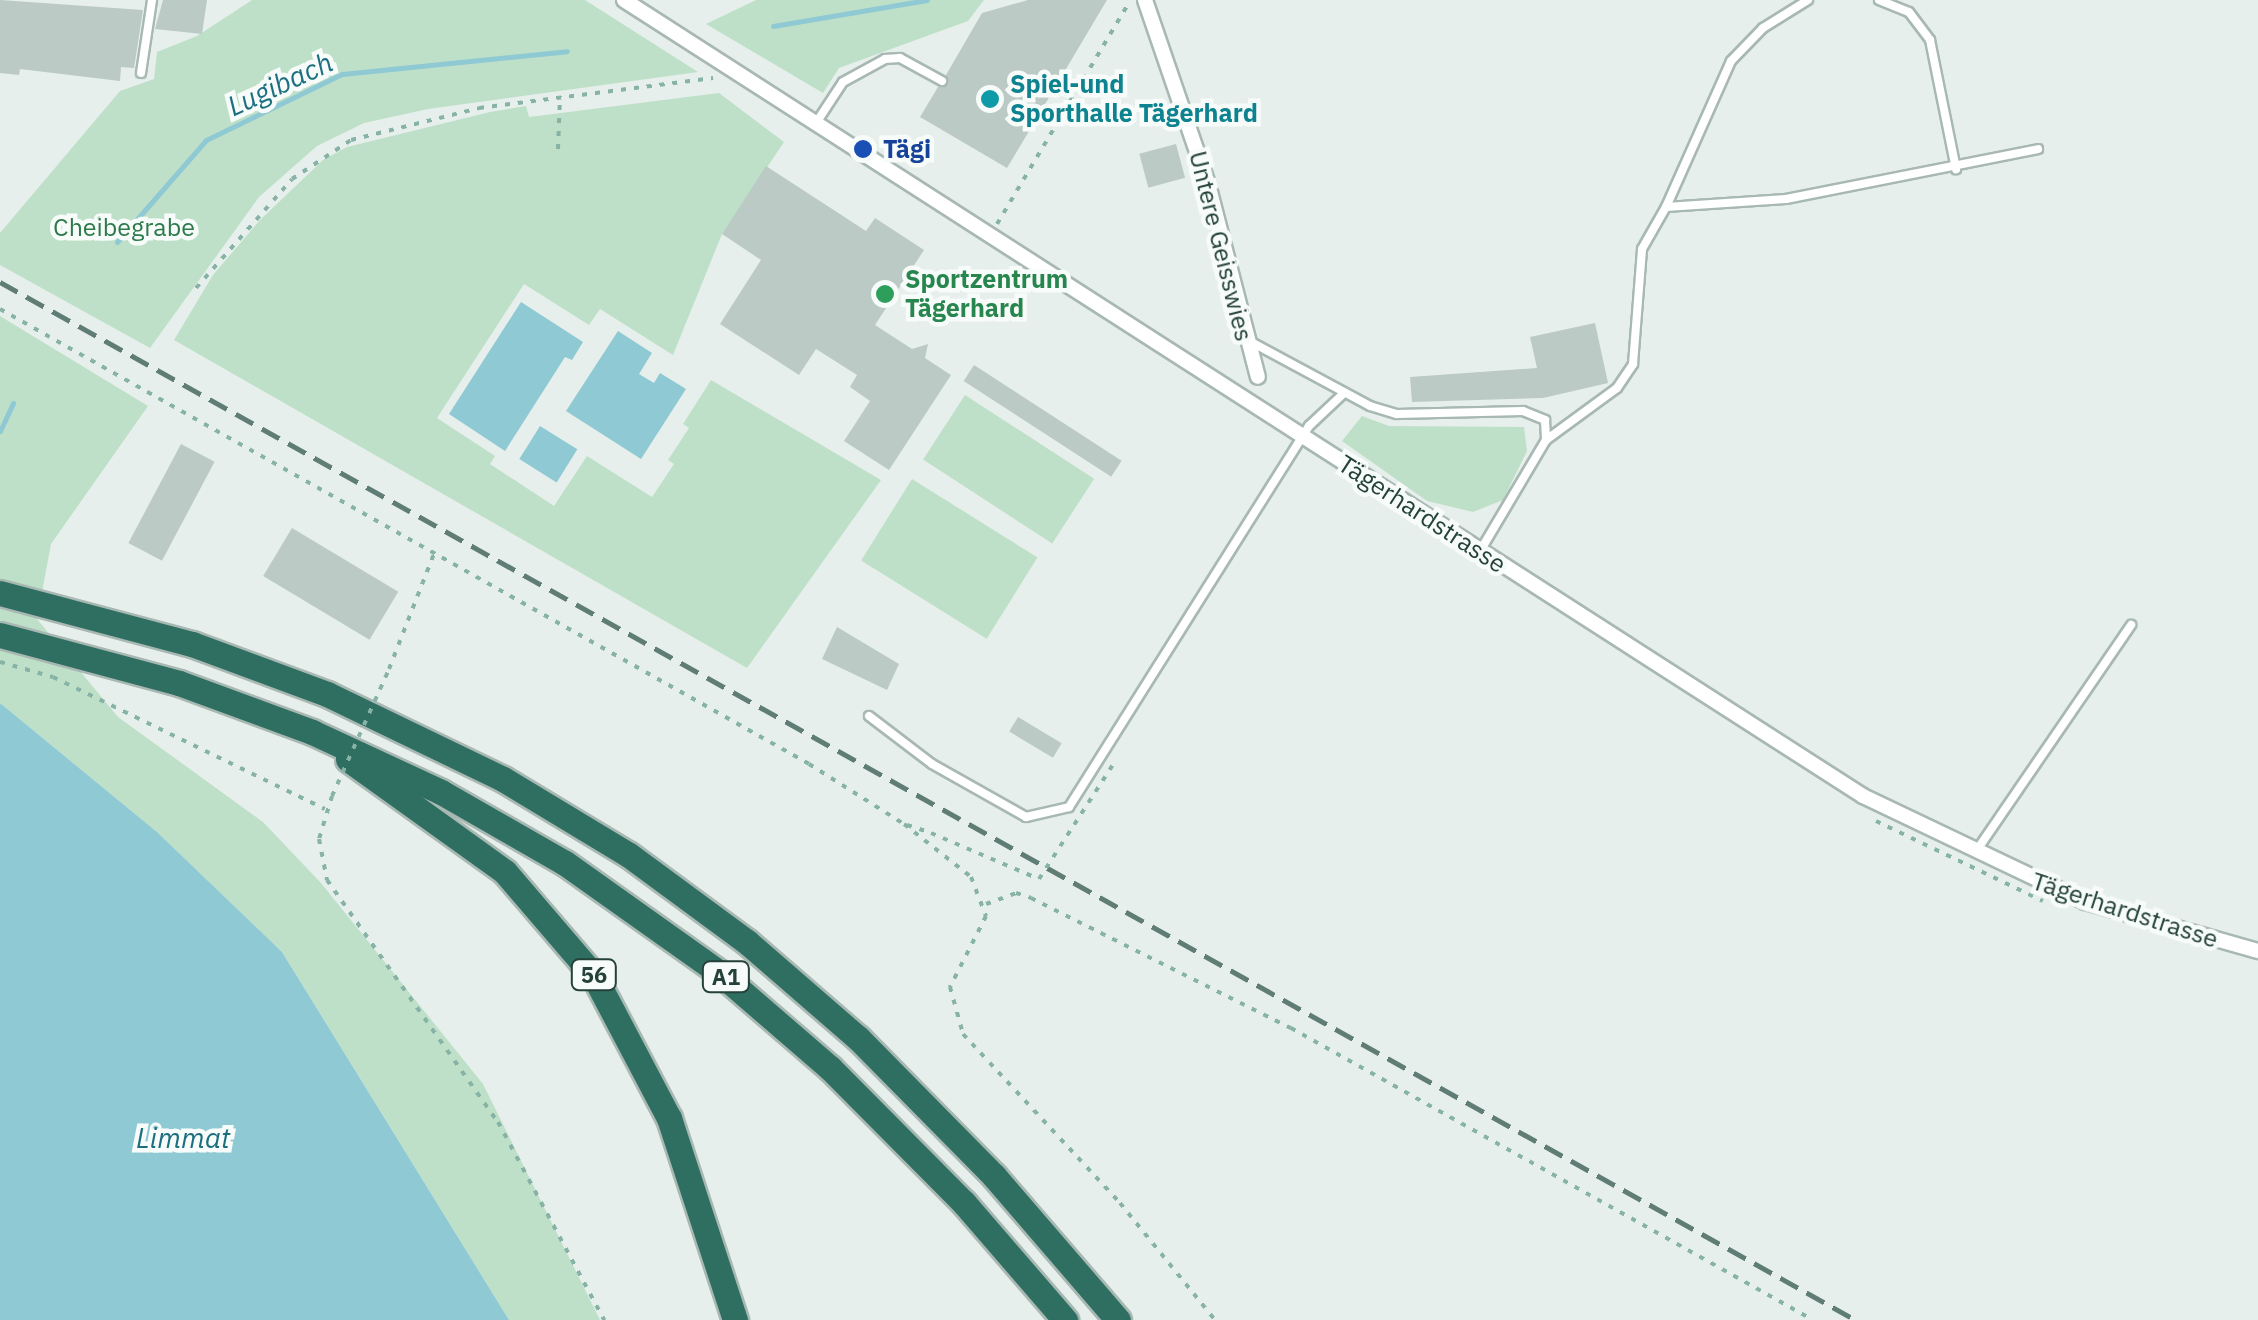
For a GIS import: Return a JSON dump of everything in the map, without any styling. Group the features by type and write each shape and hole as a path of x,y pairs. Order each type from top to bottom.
{"highway":[{"name":"A1","path":"0,593 192,644 328,694 474,764 614,846 747,942 858,1038 994,1176 1118,1320"},
{"name":"A1","path":"0,635 179,682 312,732 524,838 721,974 898,1134 1065,1320"},
{"name":"56","path":"312,732 505,872 594,976 664,1105 736,1320"}],"street":[{"name":"Untere Geisswies","path":"1146,0 1208,184 1243,332 1258,377"},
{"name":"Tägerhardstrasse","path":"630,1 1862,796 1974,854 2085,902 2258,951"}],"lane":[{"path":"141,73 152,0"},
{"path":"1479,552 1546,440 1617,388 1633,364 1642,250 1666,207 1731,61 1763,28 1808,0"},
{"path":"1879,0 1908,12 1930,40 1956,169"},
{"path":"818,120 843,82 884,59 912,63 942,81"},
{"path":"1666,207 1786,199 1956,169 2038,149"},
{"path":"1243,332 1271,356 1344,394 1396,414 1523,411 1545,420 1546,440"},
{"path":"868,716 932,764 1026,817 1057,815 1070,807 1304,438 1344,394"},
{"path":"1974,854 2131,626"}],"path":[{"path":"992,232 1131,0"},
{"path":"196,288 282,190 339,145 444,114 717,78"},
{"path":"558,149 560,96"},
{"path":"0,309 435,552 904,824 971,876 986,904"},
{"path":"435,552 326,808 319,853 327,880 498,1122 604,1320"},
{"path":"0,662 53,678 326,808"},
{"path":"904,824 1039,879 1112,766"},
{"path":"1215,1320 1120,1203 963,1034 950,987 986,904 1016,893 1031,898 1291,1028 1814,1320"}],"green space":[{"name":"Cheibegrabe","path":"252,0 585,0 698,72 428,109 364,123 317,146 259,197 150,348 0,265 0,233 120,91 154,79 157,52 197,36"},
{"path":"756,0 984,0 968,21 839,68 823,93 706,24"},
{"path":"719,93 784,142 722,234 673,355 600,309 589,325 524,284 437,418 495,456 490,464 554,506 587,456 652,497 674,464 668,460 689,428 683,424 711,380 881,480 747,668 174,340 213,275 260,220 323,160 347,147 526,106 529,117"},
{"path":"0,316 148,406 51,544 37,619 118,717 263,822 321,883 483,1084 600,1320 509,1320 282,952 157,832 0,703"},
{"path":"965,395 1094,479 1052,543 923,460"},
{"path":"1362,416 1389,426 1524,427 1527,451 1503,500 1473,512 1427,501 1342,441"},
{"path":"912,479 1038,557 987,639 861,560"}],"water":[{"path":"521,302 583,342 572,360 565,357 505,451 449,414"},
{"path":"618,331 652,353 639,374 654,383 660,373 686,389 641,459 566,411"},
{"path":"540,426 577,449 557,482 519,459"},
{"name":"Limmat","path":"0,703 157,832 282,952 509,1320 0,1320"}],"building":[{"path":"0,0 143,10 134,68 121,67 120,81 20,69 19,75 0,73"},
{"path":"163,0 207,0 202,34 155,29"},
{"name":"Spiel-und Sporthalle Tägerhard","path":"1028,0 1107,0 1007,168 920,117 938,87 948,85 946,75 982,13"},
{"path":"1176,144 1185,178 1148,188 1139,154"},
{"path":"766,166 866,231 875,218 924,250 875,325 912,349 928,344 925,358 951,375 889,470 844,441 870,401 850,387 857,375 816,349 799,375 720,324 761,260 722,234"},
{"path":"1595,323 1608,383 1543,398 1412,402 1410,377 1537,368 1530,337"},
{"path":"974,365 1122,461 1111,477 964,381"},
{"path":"181,444 215,462 162,561 128,543"},
{"path":"292,528 398,592 369,640 263,576"},
{"path":"837,627 899,664 887,690 822,659"},
{"path":"1018,717 1062,743 1053,758 1009,732"}],"waterway":[{"name":"Lugibach","path":"773,26 927,0"},
{"name":"Lugibach","path":"117,242 206,140 342,74 567,51"},
{"name":"Lugibach","path":"0,431 13,403"}],"railway":[{"path":"0,282 1856,1320"}],"place":[{"name":"Spiel-und Sporthalle Tägerhard","path":"990,99"},
{"name":"Tägi","path":"863,149"},
{"name":"Sportzentrum Tägerhard","path":"885,294"}]}
